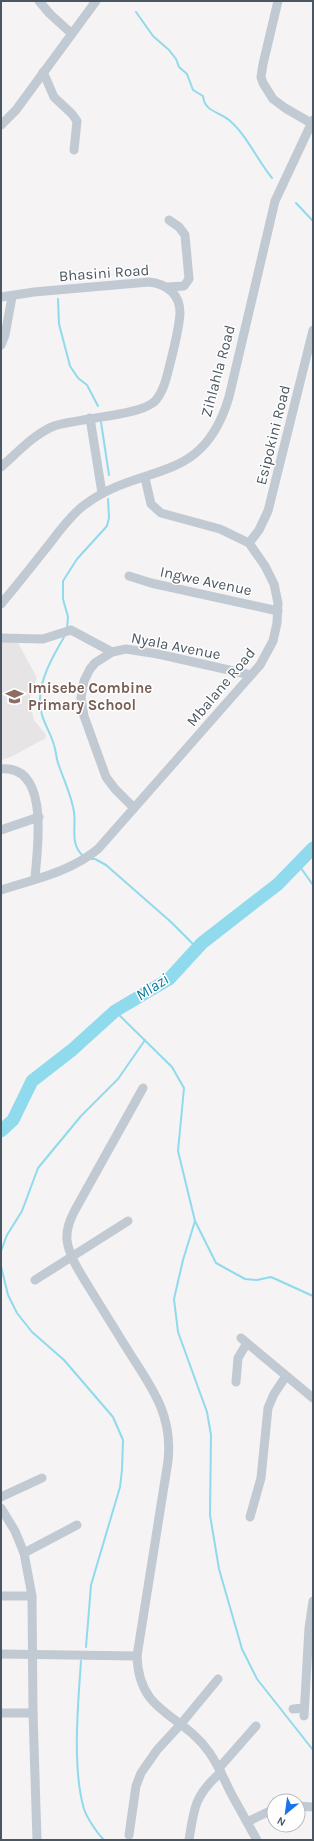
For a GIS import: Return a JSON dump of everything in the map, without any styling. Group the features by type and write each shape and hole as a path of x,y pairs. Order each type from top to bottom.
{"street":[{"path":"39,1 50,14 72,34"},
{"path":"1,125 16,110 96,1"},
{"path":"278,1 261,77 273,99 285,108 312,121"},
{"path":"43,72 54,97 72,114 77,121 74,150"},
{"name":"Zihlahla Road","path":"1,604 74,514 102,493 128,482 145,478 178,465 188,459 206,443 223,414 275,201 312,121"},
{"path":"167,287 184,286 189,278 184,236 179,227 169,220"},
{"name":"Bhasini Road","path":"1,297 34,292 149,282 167,287 175,295 178,301 180,322 165,381 157,399 153,404 140,410 90,418 49,428 1,467"},
{"path":"1,345 6,335 12,296"},
{"name":"Esipokini Road","path":"249,543 261,526 268,511 313,330"},
{"path":"90,418 102,493"},
{"name":"Mbalane Road","path":"1,890 69,868 86,858 104,843 251,675 269,651 276,630 278,611 277,595 270,576 259,555 249,543 220,529 161,513 151,504 145,478"},
{"name":"Ingwe Avenue","path":"129,576 150,583 278,611"},
{"path":"1,638 43,639 71,630 112,652"},
{"name":"Nyala Avenue","path":"134,808 115,789 106,777 82,707 82,688 86,674 95,663 112,652 126,649 251,675"},
{"path":"1,769 14,771 26,780 36,798 39,817 35,878"},
{"path":"1,830 39,817"},
{"path":"143,1088 71,1218 67,1235 72,1257 158,1399 170,1440 166,1476 137,1656 138,1675 148,1696 204,1745 220,1770 257,1840"},
{"path":"35,1280 128,1221"},
{"path":"236,1382 238,1358 244,1340 313,1398"},
{"path":"250,1517 262,1473 270,1403 286,1376"},
{"path":"1,1497 42,1478"},
{"path":"1,1508 15,1531 24,1553 32,1596 36,1840"},
{"path":"253,1508 262,1512"},
{"path":"24,1553 77,1525"},
{"path":"1,1596 32,1596"},
{"path":"294,1709 304,1712 309,1628 313,1601"},
{"path":"1,1654 137,1656"},
{"path":"129,1835 130,1796 144,1767 218,1679"},
{"path":"1,1713 33,1712"},
{"path":"189,1840 194,1808 199,1797 256,1726"},
{"path":"247,1822 266,1813"}],"shaded area":[{"name":"Imisebe Combine Primary School","path":"1,639 16,639 37,678 29,700 34,720 46,735 45,739 13,756 1,760"}],"waterway":[{"path":"136,12 153,36 169,50 176,59 179,67 187,74 193,90 203,96 204,101 209,108 225,117 235,126 247,140 272,178"},
{"path":"296,203 313,221"},
{"path":"58,299 59,324 70,366 78,378 87,385 98,406"},
{"path":"101,422 109,475"},
{"path":"67,629 68,617 63,599 63,581 77,559 107,526 109,518 108,499"},
{"path":"64,637 51,660 44,677 40,694 40,708 55,747 58,763 72,801 76,845 78,851 83,856"},
{"name":"Mlazi","path":"1,1131 13,1120 32,1081 72,1050 115,1011 169,979 202,943 278,884 313,848"},
{"path":"91,859 95,859 106,865 171,922 197,948"},
{"path":"298,864 313,885"},
{"path":"115,1011 172,1067 184,1088 178,1151 195,1221 216,1263 245,1279 257,1280 271,1277 313,1296"},
{"path":"1,1251 7,1235 22,1211 38,1168 81,1116 118,1079 145,1040"},
{"path":"195,1221 183,1260 174,1299 178,1332 207,1412 211,1435 210,1515 219,1569 242,1649 257,1679 313,1750"},
{"path":"1,1266 8,1295 17,1313 32,1332 64,1360 113,1417 123,1440 120,1487 91,1585 86,1647"},
{"path":"81,1661 77,1736 80,1793 87,1817 104,1840"}],"place":[{"name":"Imisebe Combine Primary School","path":"15,697"}]}
